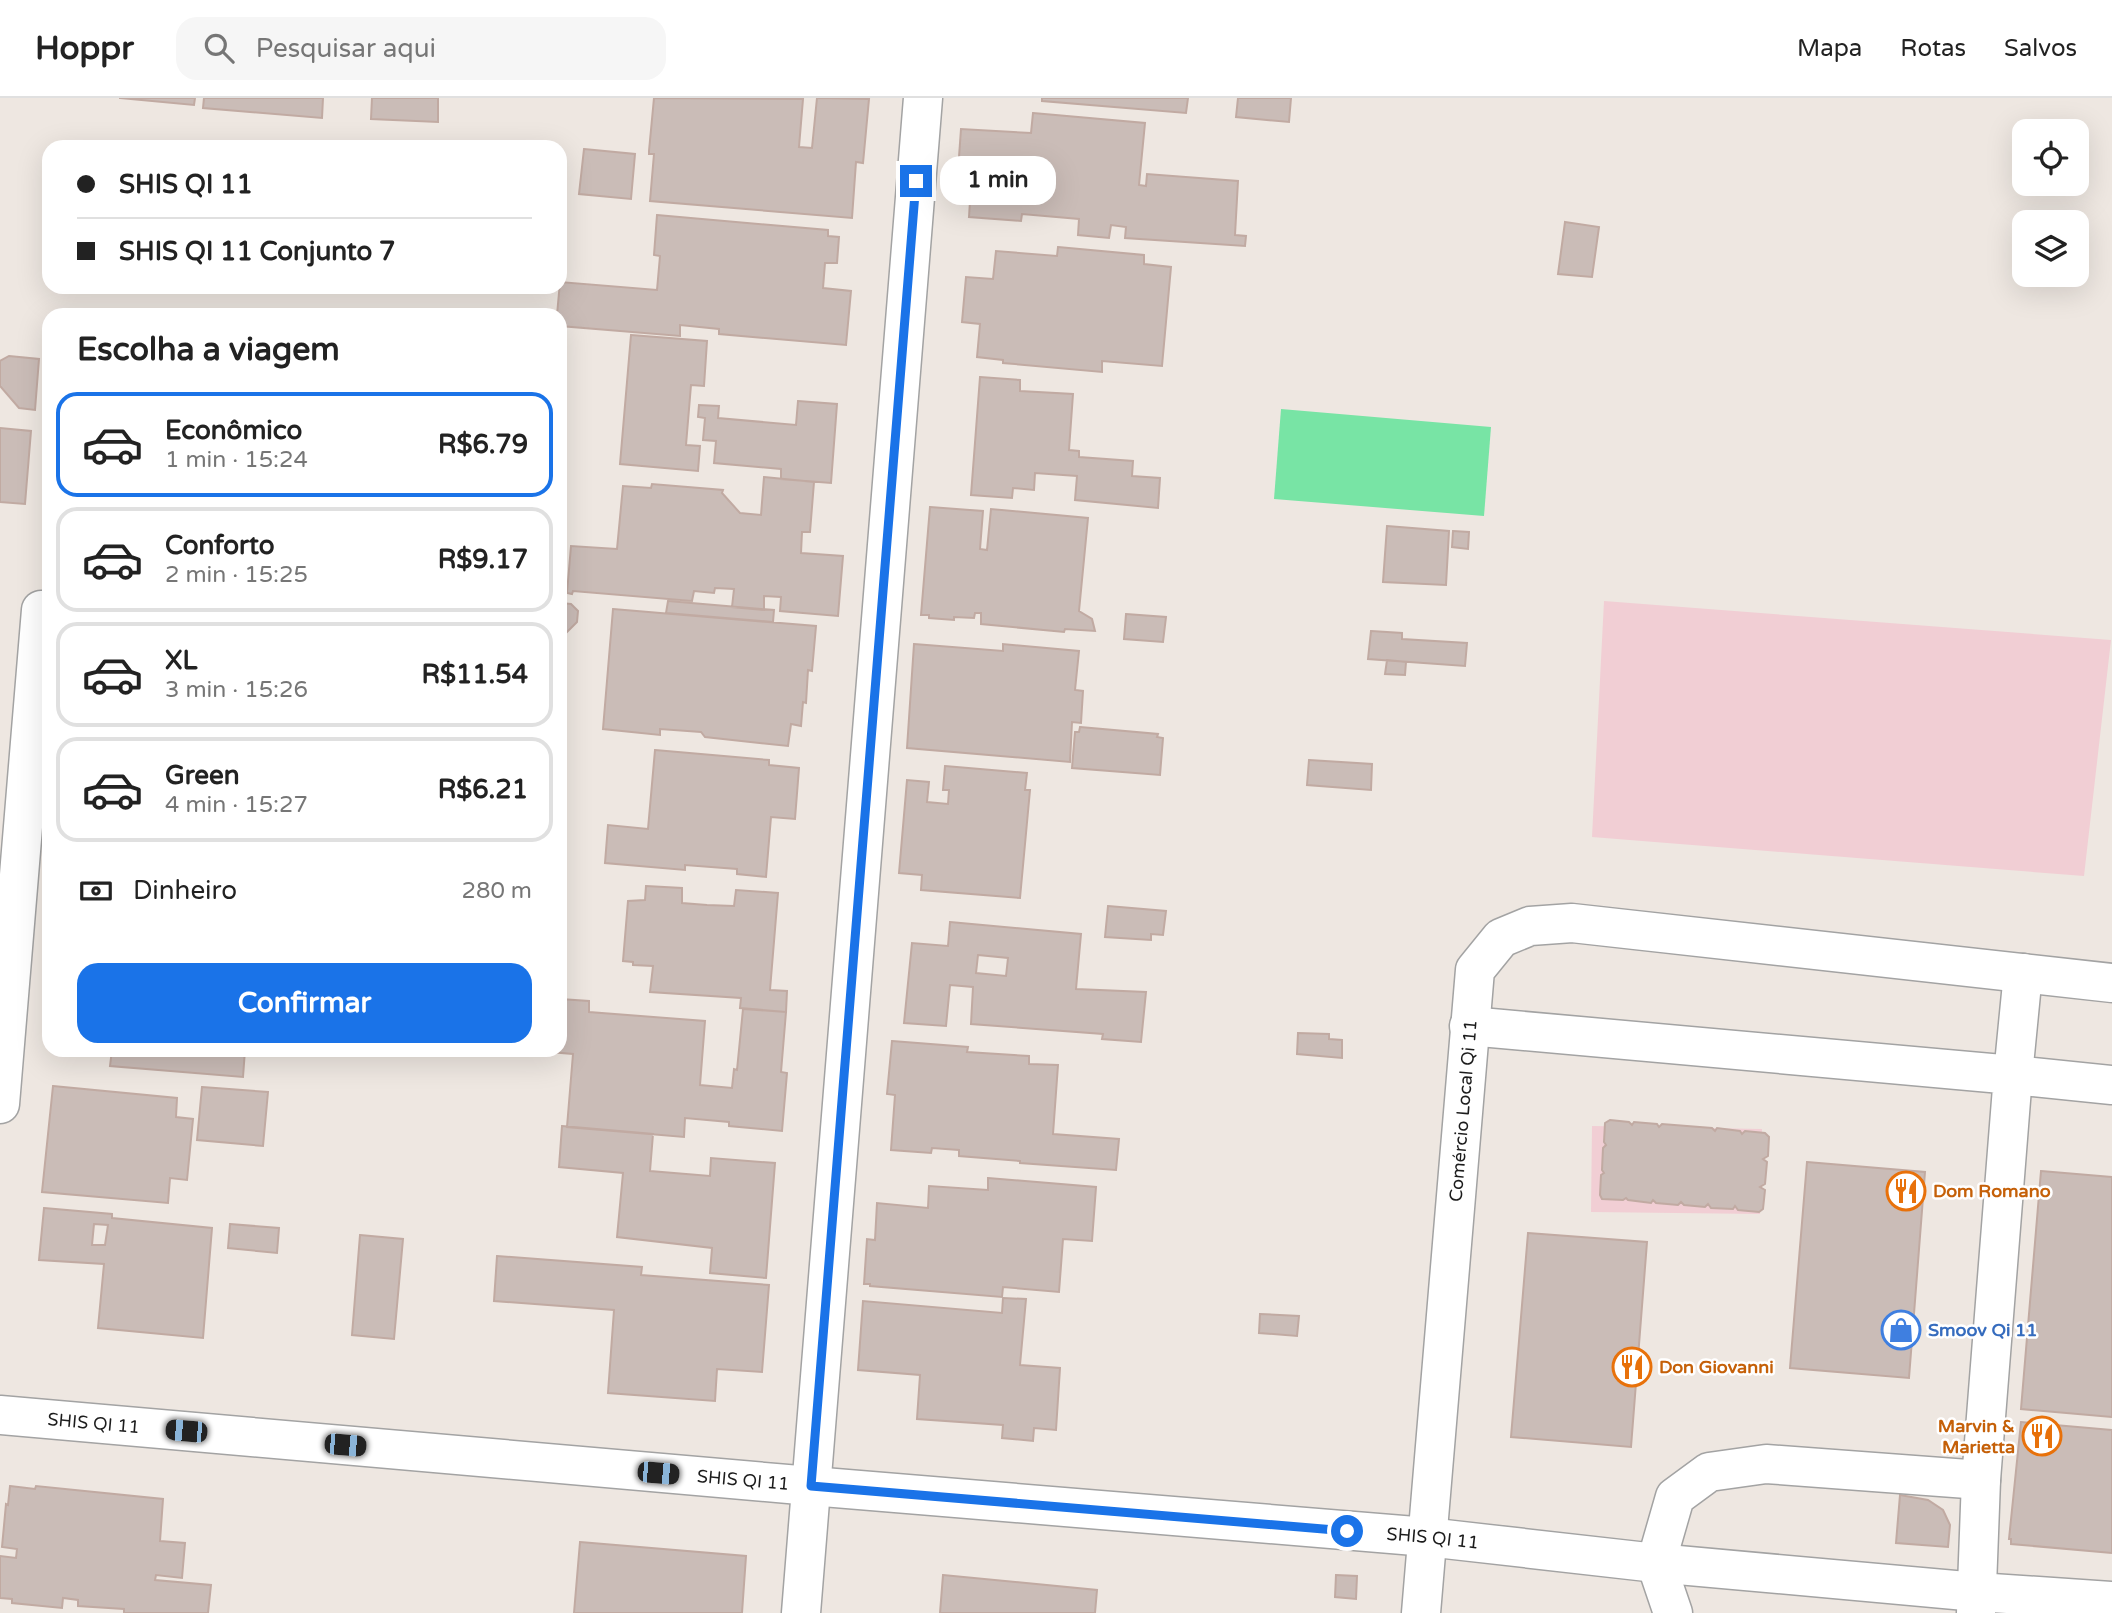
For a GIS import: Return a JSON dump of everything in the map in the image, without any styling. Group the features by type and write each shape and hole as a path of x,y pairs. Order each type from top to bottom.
{"street":[{"path":"801,1613 923,98"},
{"path":"0,1104 41,610"},
{"path":"1469,1026 1475,970 1502,938 1530,926 1572,923 2112,983"},
{"path":"1977,1603 1981,1480 2023,973"},
{"name":"Comércio Local Qi 11","path":"1421,1613 1469,1026 2112,1085"},
{"name":"SHIS QI 11","path":"0,1415 1427,1537 1977,1603 2112,1601"},
{"path":"1673,1613 1656,1563 1675,1497 1709,1472 1766,1464 1981,1480"}],"shaded area":[{"path":"1604,601 2111,640 2084,876 1592,837"},
{"path":"1592,1126 1762,1129 1760,1214 1591,1212"}],"green space":[{"path":"1281,409 1491,427 1484,516 1274,499"}],"building":[{"path":"120,98 195,98 194,105"},
{"path":"204,98 323,98 322,118 203,108"},
{"path":"372,98 438,98 438,122 371,119"},
{"path":"654,98 803,99 799,147 812,148 817,98 869,99 863,163 856,162 852,218 650,201 654,154 649,154 649,151"},
{"path":"1042,98 1188,98 1186,113 1042,101"},
{"path":"1238,98 1291,98 1289,122 1236,117"},
{"path":"1033,113 1145,123 1139,185 1146,186 1147,174 1238,181 1235,235 1246,236 1245,246 1125,238 1126,227 1111,225 1109,238 1078,235 1079,219 1022,214 1021,221 969,217 971,185 957,185 961,129 1031,133"},
{"path":"584,149 635,154 631,199 579,194"},
{"path":"657,215 828,230 828,236 839,237 837,263 825,263 823,288 851,291 846,345 719,334 719,329 680,325 680,336 567,327 567,308 558,308 559,294 567,294 567,283 657,290 660,256 654,255"},
{"path":"1565,222 1599,227 1592,277 1558,274"},
{"path":"1058,247 1144,255 1144,264 1171,267 1162,366 1102,361 1102,372 1003,363 1003,360 977,357 980,324 962,322 966,277 993,279 996,251 1057,256"},
{"path":"631,335 707,341 704,386 691,385 686,445 700,446 698,471 620,464"},
{"path":"9,356 39,359 35,410 19,408 0,386 0,361"},
{"path":"980,377 1020,380 1020,391 1073,394 1069,450 1079,451 1079,457 1133,461 1132,476 1160,478 1158,508 1075,500 1077,476 1035,473 1034,490 1013,488 1012,498 971,495"},
{"path":"798,401 837,404 831,483 781,479 781,469 714,463 716,441 703,440 705,418 698,417 699,405 719,406 718,418 796,425"},
{"path":"0,428 31,431 25,504 0,502"},
{"path":"764,477 814,482 810,532 802,532 801,553 843,556 838,616 780,611 781,597 764,596 764,610 732,607 734,589 715,588 714,593 694,591 692,601 573,591 572,594 567,593 571,546 617,549 623,486 651,488 652,484 723,490 722,493 740,513 761,515"},
{"path":"930,507 983,511 980,549 987,550 991,509 1088,518 1079,611 1092,619 1095,631 1065,629 1064,632 981,624 981,613 975,613 974,618 954,617 954,620 921,615"},
{"path":"1387,526 1449,531 1446,585 1383,582"},
{"path":"1453,531 1469,532 1468,549 1452,547"},
{"path":"668,601 774,610 773,622 666,613"},
{"path":"567,604 578,611 577,622 567,632"},
{"path":"613,609 816,626 812,671 808,670 806,703 803,702 801,726 791,724 788,746 705,737 701,732 660,729 660,735 603,729"},
{"path":"1126,614 1166,617 1163,642 1124,639"},
{"path":"1371,631 1402,633 1402,639 1467,643 1465,666 1368,659"},
{"path":"914,644 1003,651 1003,644 1079,651 1075,690 1083,691 1081,723 1072,722 1070,762 907,748"},
{"path":"1387,660 1406,662 1405,675 1385,674"},
{"path":"1080,727 1158,734 1157,737 1163,738 1160,775 1072,768 1075,732 1079,732"},
{"path":"655,750 769,760 769,765 799,768 795,819 771,817 766,877 737,874 737,869 685,865 685,870 605,863 608,825 648,829"},
{"path":"1309,760 1372,764 1371,790 1307,785"},
{"path":"945,766 1027,773 1025,790 1030,790 1020,898 921,890 922,875 899,873 907,780 929,782 927,802 948,804 949,790 943,790"},
{"path":"646,886 682,888 682,903 707,905 734,906 736,890 778,893 770,990 787,991 786,1012 740,1008 741,998 650,992 653,966 633,965 633,962 623,961 628,901 645,900"},
{"path":"1108,906 1166,911 1163,935 1151,934 1151,940 1105,937"},
{"path":"950,922 1081,934 1076,989 1146,992 1141,1042 1102,1039 1103,1034 971,1024 973,987 950,985 946,1026 904,1023 912,943 948,946","holes":["978,955 1008,958 1006,976 976,973"]},
{"path":"567,999 589,1001 589,1012 705,1021 700,1085 732,1088 734,1069 737,1070 743,1009 786,1012 781,1072 787,1073 782,1131 685,1118 684,1137 567,1127 573,1054 567,1054"},
{"path":"1298,1033 1329,1034 1329,1039 1342,1040 1342,1058 1297,1054"},
{"path":"892,1041 968,1047 967,1052 1029,1056 1029,1064 1058,1065 1053,1134 1119,1139 1116,1170 959,1156 959,1150 932,1148 931,1153 891,1150 895,1095 887,1094"},
{"path":"111,1057 244,1057 243,1077 110,1066"},
{"path":"53,1086 177,1098 176,1117 193,1119 187,1180 170,1178 168,1203 42,1192"},
{"path":"202,1087 268,1092 263,1146 197,1140"},
{"path":"1610,1120 1629,1122 1632,1125 1634,1122 1657,1124 1659,1127 1662,1124 1712,1128 1715,1131 1717,1128 1740,1131 1742,1134 1745,1131 1765,1133 1769,1137 1768,1156 1763,1159 1767,1162 1765,1184 1760,1187 1765,1190 1763,1209 1759,1212 1738,1210 1735,1206 1733,1209 1711,1208 1708,1204 1705,1207 1684,1205 1681,1202 1678,1205 1656,1203 1653,1200 1651,1203 1626,1198 1602,1199 1600,1195 1601,1175 1604,1173 1603,1148 1606,1145 1605,1123"},
{"path":"562,1126 653,1134 650,1171 710,1176 711,1158 775,1163 766,1278 710,1273 712,1248 617,1237 623,1173 559,1167"},
{"path":"1807,1162 1925,1172 1909,1378 1790,1368"},
{"path":"2041,1171 2112,1177 2112,1417 2021,1409"},
{"path":"988,1178 1096,1187 1092,1241 1063,1239 1059,1292 1003,1287 1002,1297 864,1284 867,1239 875,1240 877,1203 928,1208 929,1186 988,1190"},
{"path":"44,1208 212,1228 203,1338 98,1328 104,1264 39,1260","holes":["94,1224 108,1225 105,1245 92,1245"]},
{"path":"230,1224 279,1228 277,1253 228,1248"},
{"path":"1528,1233 1647,1242 1631,1447 1511,1437"},
{"path":"360,1235 403,1239 394,1339 352,1335"},
{"path":"497,1256 642,1267 641,1275 769,1285 762,1372 717,1369 715,1401 608,1393 614,1310 494,1301"},
{"path":"1003,1298 1026,1299 1020,1365 1060,1368 1056,1430 1034,1428 1033,1441 1002,1438 1003,1425 917,1419 920,1375 858,1370 863,1301 1002,1313"},
{"path":"1260,1314 1299,1316 1297,1336 1259,1333"},
{"path":"2021,1422 2112,1430 2112,1553 2011,1544 2009,1539"},
{"path":"10,1486 35,1489 36,1486 163,1499 160,1541 185,1543 182,1578 156,1575 155,1580 211,1585 208,1613 124,1613 124,1609 78,1606 78,1600 63,1598 62,1608 12,1603 12,1599 0,1598 0,1556 16,1558 17,1549 2,1547"},
{"path":"1900,1495 1928,1500 1943,1510 1950,1525 1948,1547 1896,1543"},
{"path":"580,1542 746,1556 742,1613 574,1613"},
{"path":"943,1575 1097,1590 1095,1613 940,1613"},
{"path":"1336,1575 1357,1576 1356,1599 1335,1597"}],"place":[{"name":"Dom Romano","path":"1906,1191"},
{"name":"Smoov Qi 11","path":"1901,1330"},
{"name":"Don Giovanni","path":"1632,1367"},
{"name":"Marvin & Marietta","path":"2042,1436"}],"route":[{"path":"916,181 811,1486 1347,1531"}]}
